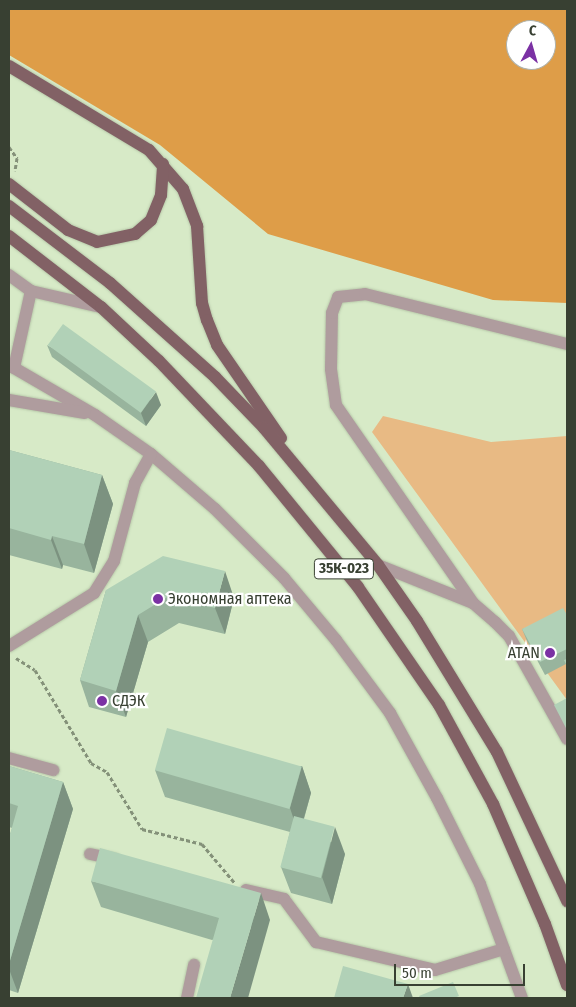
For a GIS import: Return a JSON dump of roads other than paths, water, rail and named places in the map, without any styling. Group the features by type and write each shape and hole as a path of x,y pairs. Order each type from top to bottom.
{"main road":[{"path":"9,66 148,150 163,164 183,189 198,226 202,303 217,346 307,477"},
{"path":"9,184 68,230 97,242 135,234 152,220 161,195 163,164"},
{"name":"35К-023","path":"9,206 154,320 221,384 307,477 378,565 417,620 498,752 567,900"},
{"name":"35К-023","path":"9,236 101,307 159,361 259,466 358,587 439,705 493,804 545,924 567,985"}],"street":[{"path":"9,276 31,291 101,307"},
{"path":"31,291 10,367 95,415 150,454 215,509 284,578 336,640 390,713 480,884 522,998"},
{"path":"567,344 365,294 338,297 332,313 331,369 336,405 473,603 509,636 567,738"},
{"path":"9,400 95,415"},
{"path":"9,646 94,593 114,561 135,483 150,454"},
{"path":"378,565 473,603"},
{"path":"9,758 53,770"},
{"path":"90,854 127,862"},
{"path":"234,887 284,899 316,942 435,970 504,949"},
{"path":"187,998 194,964"}],"place":[{"name":"Экономная аптека","path":"158,599"},
{"name":"ATAN","path":"550,653"},
{"name":"СДЭК","path":"102,701"}]}
